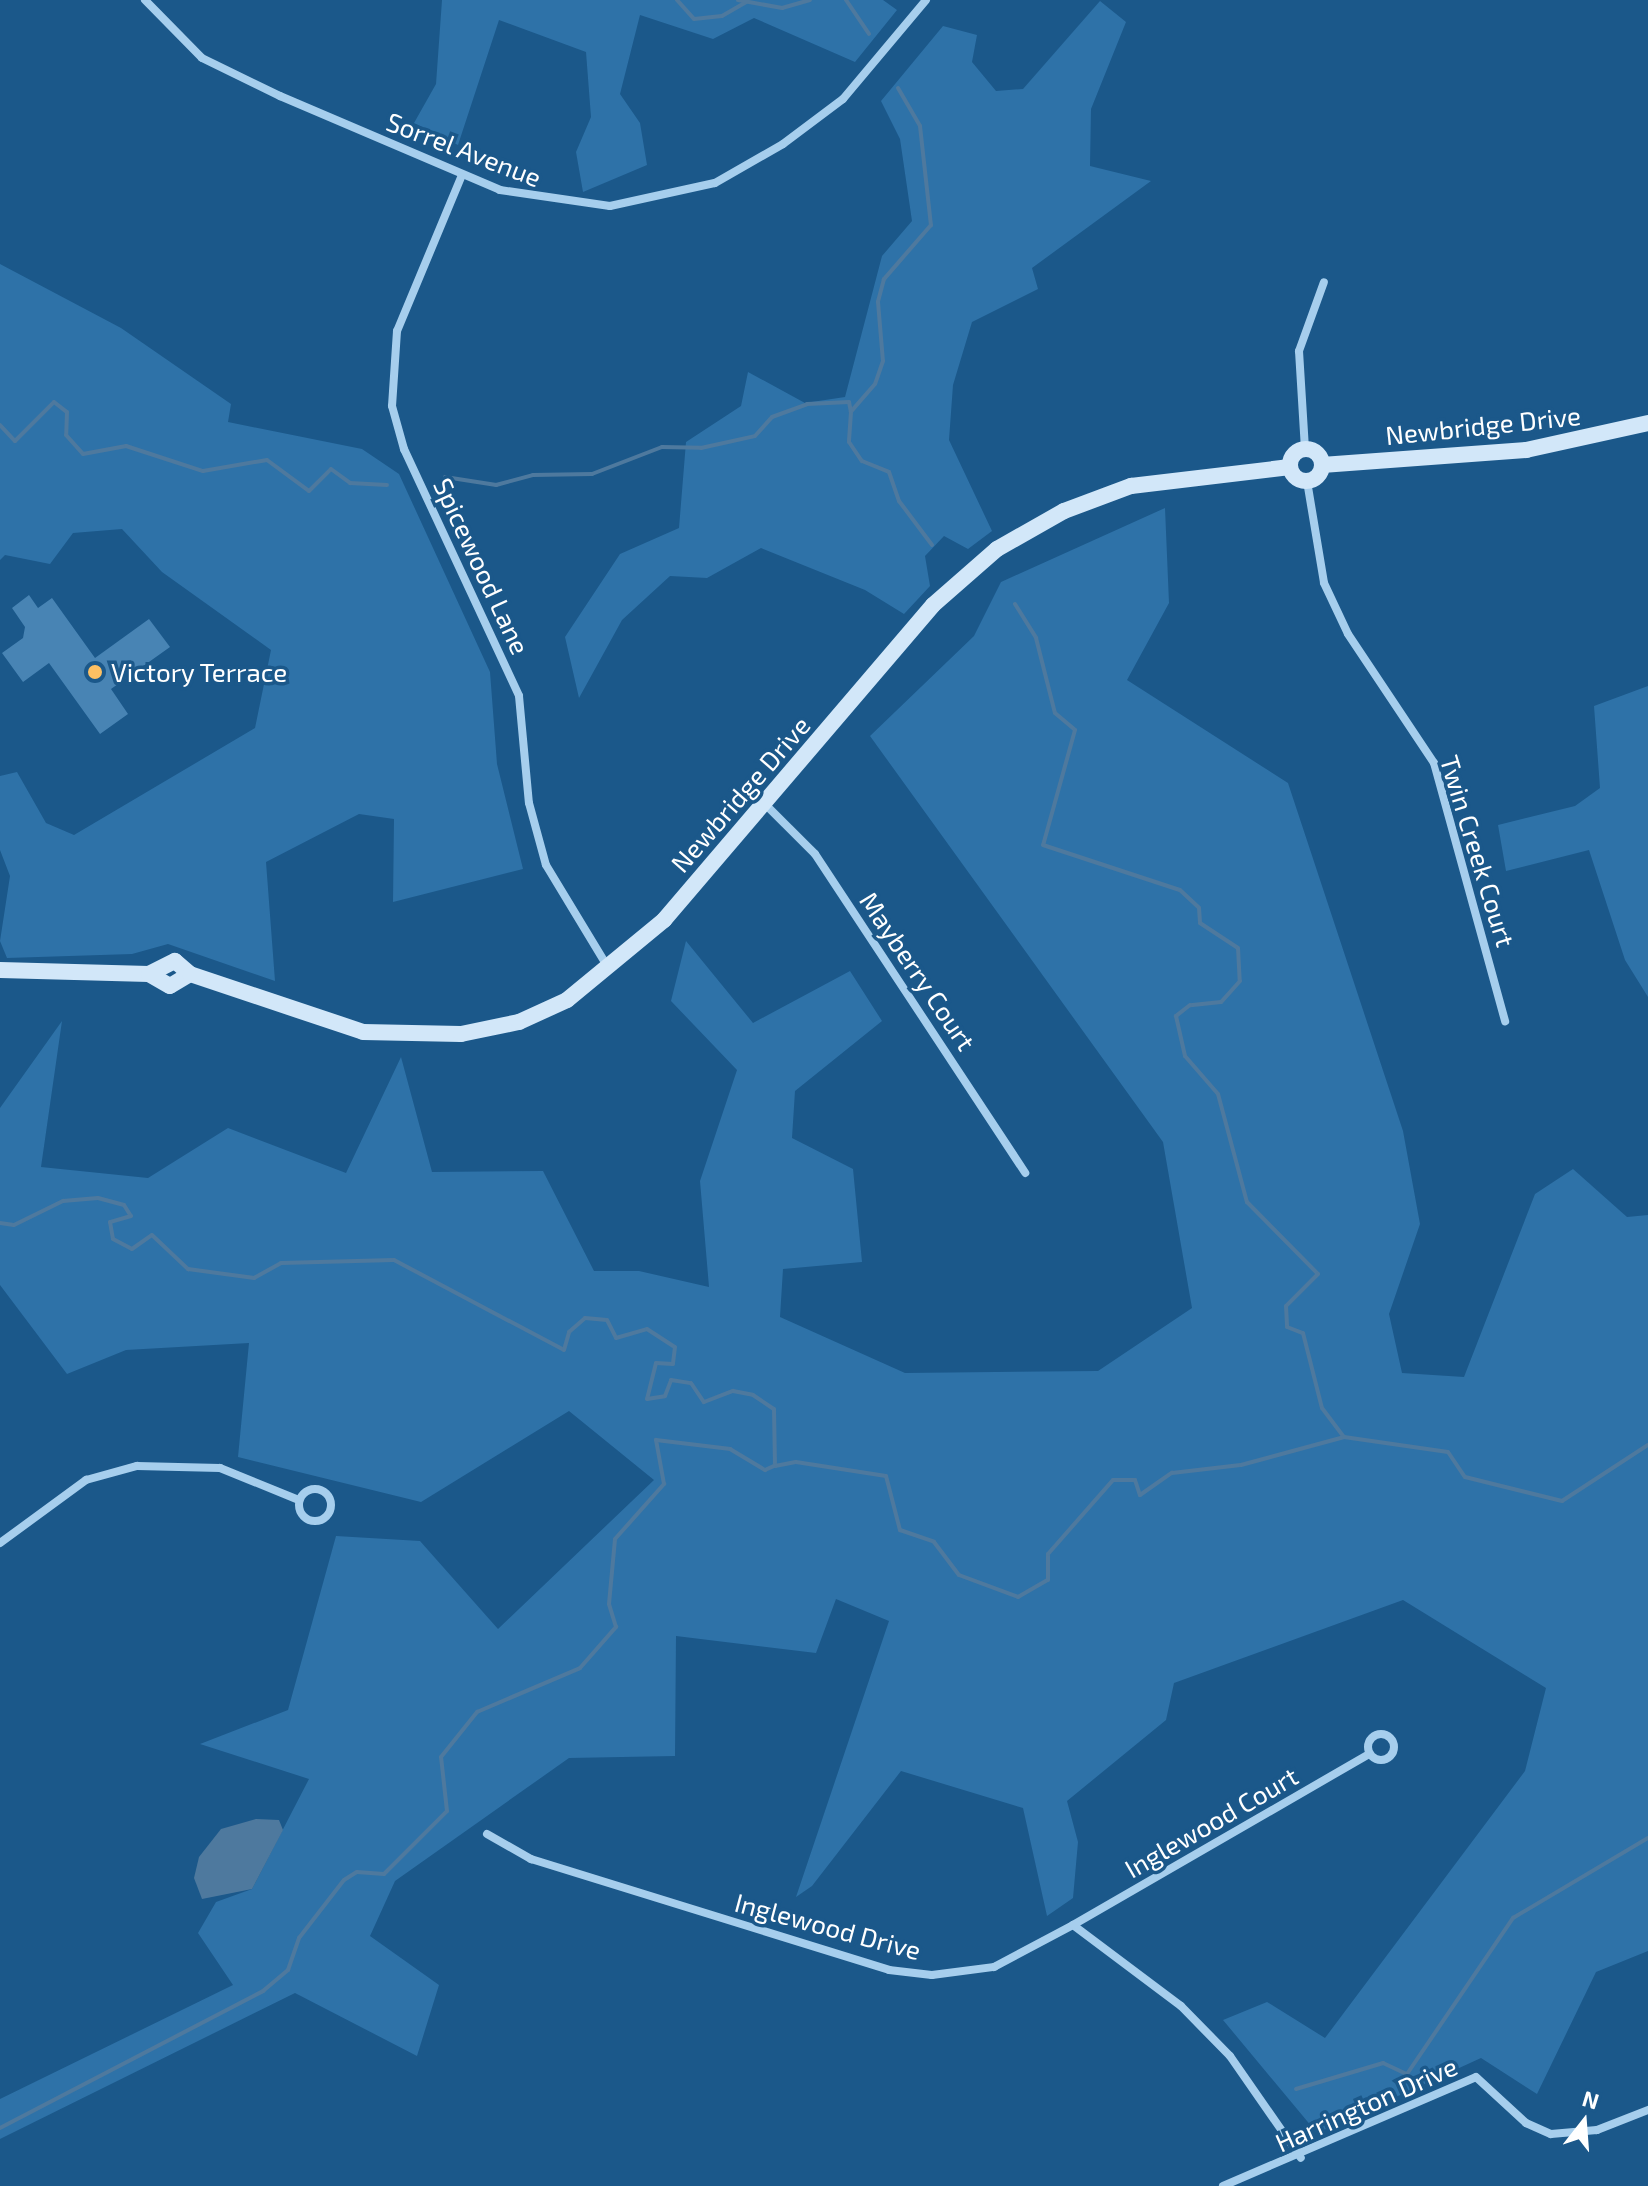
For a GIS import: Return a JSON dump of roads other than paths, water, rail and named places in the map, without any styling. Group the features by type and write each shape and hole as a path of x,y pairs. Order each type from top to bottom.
{"street":[{"name":"Sorrel Avenue","path":"145,0 202,58 462,175 559,204 610,206 715,183 843,99 926,0"},
{"name":"Spicewood Lane","path":"462,175 397,331 392,406 404,449 519,696 529,803 546,865 610,970"},
{"path":"1305,449 1290,467 1307,481 1322,465 1305,449 1299,351 1324,282"},
{"name":"Newbridge Drive","path":"1322,465 1526,450 1648,423"},
{"name":"Newbridge Drive","path":"0,970 149,974 170,960 190,974 323,1022 403,1037 519,1022 610,970 764,803 933,605 997,549 1064,511 1131,486 1290,467"},
{"name":"Twin Creek Court","path":"1307,481 1324,583 1348,634 1434,763 1505,1021"},
{"name":"Mayberry Court","path":"764,803 815,854 1025,1173"},
{"path":"0,1543 86,1480 137,1466 220,1468 299,1500"},
{"path":"311,1489 323,1490 331,1510 313,1521 303,1516 299,1500 311,1489"},
{"name":"Inglewood Court","path":"1073,1925 1369,1754"},
{"name":"Inglewood Drive","path":"487,1834 531,1859 889,1970 932,1975 994,1967 1073,1925"},
{"path":"1073,1925 1181,2006 1230,2056 1301,2158"},
{"name":"Harrington Drive","path":"1223,2186 1301,2158 1476,2077 1526,2123 1551,2134 1597,2130 1648,2110"}],"waterway":[{"path":"677,0 694,19 722,16 746,2"},
{"path":"738,0 782,8 810,0"},
{"path":"846,0 869,34"},
{"path":"898,88 920,126 931,225 884,279 878,302 883,361 875,384 851,412 849,442 862,461 889,472 899,501 932,545"},
{"path":"0,425 15,441 54,402 67,412 66,435 83,454 126,446 203,471 267,460 309,491 331,469 350,483 387,485"},
{"path":"445,477 496,485 533,475 592,474 662,447 701,448 755,436 772,417 807,404 849,402 851,412"},
{"path":"1015,604 1036,638 1055,713 1075,730 1043,845 1180,890 1199,908 1200,923 1238,948 1240,981 1221,1002 1190,1005 1176,1016 1185,1056 1218,1094 1247,1202 1318,1274 1286,1306 1287,1327 1303,1333 1322,1408 1344,1437"},
{"path":"0,1223 14,1225 63,1201 98,1198 124,1205 131,1216 110,1222 113,1239 132,1249 152,1235 188,1269 254,1278 281,1263 394,1260 564,1350 569,1332 585,1318 607,1320 616,1338 647,1329 675,1347 673,1364 656,1363 647,1399 665,1396 671,1380 691,1383 704,1402 733,1391 753,1395 774,1409 775,1466 796,1462 886,1476 900,1530 934,1542 959,1575 1018,1597 1048,1580 1048,1554 1113,1480 1135,1480 1140,1495 1172,1473 1241,1465 1344,1437 1448,1452 1465,1477 1562,1501 1648,1445"},
{"path":"0,2128 263,1991 288,1970 299,1938 344,1880 357,1872 384,1874 447,1811 441,1757 477,1712 580,1668 616,1627 609,1604 615,1539 664,1484 656,1440 730,1449 765,1470 774,1466"},
{"path":"1296,2089 1383,2063 1407,2074 1513,1918 1648,1838"}],"place":[{"name":"Victory Terrace","path":"95,672"}]}
